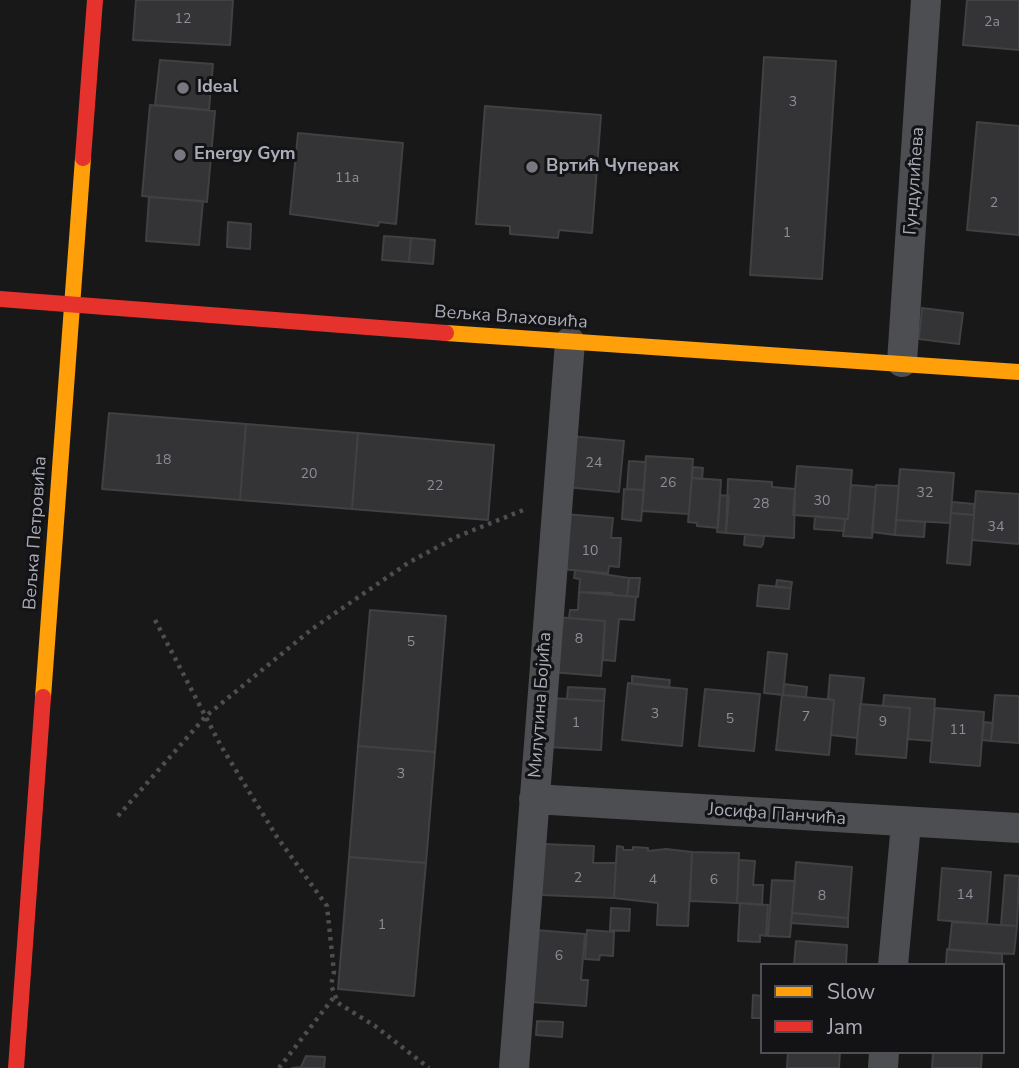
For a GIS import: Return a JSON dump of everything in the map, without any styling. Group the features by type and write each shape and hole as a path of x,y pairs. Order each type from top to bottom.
{"street":[{"name":"Вељка Петровића","path":"16,1068 95,0"},
{"name":"Гундулићева","path":"902,362 926,0"},
{"name":"Вељка Влаховића","path":"0,299 570,342 902,362 1019,372"},
{"name":"Милутина Бојића","path":"514,1068 570,342"},
{"name":"Јосифа Панчића","path":"534,799 906,824 1019,828"},
{"path":"893,963 906,824"}],"path":[{"path":"118,816 206,716 312,629 408,563 504,517 534,506 556,508"},
{"path":"155,620 221,746 277,837 327,906 334,997 338,1003 375,1026 429,1068"},
{"path":"279,1068 334,997"}],"building":[{"path":"136,0 233,0 230,45 133,40"},
{"path":"967,0 1019,0 1019,50 963,45"},
{"path":"764,57 836,61 822,279 750,275"},
{"path":"160,60 213,64 209,110 155,105"},
{"path":"150,105 215,111 207,202 142,196"},
{"path":"485,106 601,115 592,233 559,230 558,238 510,234 510,226 476,224"},
{"path":"977,122 1019,126 1019,235 967,230"},
{"path":"298,133 403,143 396,224 379,222 378,226 290,214"},
{"path":"149,197 203,201 199,245 146,241"},
{"path":"228,222 251,224 250,249 227,247"},
{"path":"384,236 411,238 409,262 382,260"},
{"path":"411,238 435,240 433,264 409,262"},
{"path":"922,308 963,313 959,344 919,339"},
{"path":"109,413 246,424 240,500 102,489"},
{"path":"246,424 358,433 352,509 240,500"},
{"path":"358,433 494,445 488,520 352,509"},
{"path":"570,436 624,441 619,492 565,487"},
{"path":"646,456 693,459 689,514 642,511"},
{"path":"629,461 646,462 644,490 627,489"},
{"path":"797,466 852,470 848,519 793,515"},
{"path":"693,467 703,468 702,479 692,478"},
{"path":"900,469 954,473 950,523 896,520"},
{"path":"692,478 721,480 718,528 697,526 697,523 688,522"},
{"path":"728,479 772,482 772,487 795,489 794,538 726,533"},
{"path":"851,485 876,487 872,538 843,536 845,519 848,519"},
{"path":"876,485 899,486 895,535 872,532"},
{"path":"624,489 644,490 641,521 622,519"},
{"path":"976,491 1019,494 1019,544 972,540"},
{"path":"720,495 729,496 726,533 717,532"},
{"path":"952,502 974,504 974,515 951,513"},
{"path":"951,513 974,515 970,565 947,563"},
{"path":"564,514 613,518 611,538 621,538 619,567 609,566 608,573 560,569"},
{"path":"815,516 845,519 844,531 814,529"},
{"path":"896,520 925,522 924,537 895,535"},
{"path":"745,534 764,536 761,547 744,545"},
{"path":"575,570 629,578 627,596 579,592 580,579 574,578"},
{"path":"629,578 640,578 638,597 627,596"},
{"path":"777,580 792,582 791,588 776,587"},
{"path":"759,585 791,588 789,609 757,606"},
{"path":"579,592 636,597 634,620 619,619 615,661 603,660 605,621 569,618 570,610 578,610"},
{"path":"370,610 446,616 435,752 358,746"},
{"path":"556,617 605,621 601,676 551,672"},
{"path":"768,652 787,654 783,695 764,693"},
{"path":"830,675 864,678 857,738 831,735 834,700 828,699"},
{"path":"632,676 670,680 669,688 632,684"},
{"path":"628,683 687,689 682,746 622,740"},
{"path":"784,684 807,687 806,697 783,695"},
{"path":"568,687 605,689 604,701 567,699"},
{"path":"705,689 760,694 754,751 699,746"},
{"path":"782,695 834,700 829,755 776,750"},
{"path":"884,695 935,699 932,741 908,739 910,708 883,706"},
{"path":"995,695 1019,696 1019,743 991,741"},
{"path":"550,698 604,701 601,750 547,747"},
{"path":"860,704 910,708 906,758 856,754"},
{"path":"935,708 984,712 980,766 930,762"},
{"path":"984,722 993,723 991,741 982,740"},
{"path":"358,746 435,752 426,863 349,857"},
{"path":"543,844 594,846 593,863 616,863 614,898 541,895"},
{"path":"617,846 623,847 623,850 633,850 633,847 648,848 648,851 666,849 692,852 688,926 657,925 658,903 614,898"},
{"path":"692,852 739,853 737,903 690,901"},
{"path":"349,857 426,863 414,996 338,989"},
{"path":"739,860 755,861 753,885 763,885 762,905 737,903"},
{"path":"796,862 852,867 848,918 792,913"},
{"path":"942,868 991,872 987,924 938,920"},
{"path":"1005,875 1019,876 1017,926 1001,925"},
{"path":"772,880 795,881 790,937 768,936"},
{"path":"740,903 768,905 766,936 760,935 760,942 738,941"},
{"path":"611,908 630,909 629,931 610,930"},
{"path":"792,913 848,918 848,927 791,923"},
{"path":"952,922 1017,926 1014,954 949,950"},
{"path":"536,930 585,934 581,980 588,980 586,1006 531,1002"},
{"path":"587,930 614,932 613,956 600,955 599,960 585,959"},
{"path":"796,941 847,945 846,963 794,963"},
{"path":"947,949 1002,954 1002,963 946,963"},
{"path":"753,995 760,996 760,1018 752,1018"},
{"path":"537,1021 563,1022 562,1037 536,1035"},
{"path":"788,1054 840,1054 839,1068 787,1068"},
{"path":"933,1054 982,1054 981,1068 932,1068"},
{"path":"306,1056 325,1057 324,1068 292,1068 301,1067"}],"traffic: slow":[{"path":"43,697 83,158"},
{"path":"446,333 1019,372"}],"traffic: jam":[{"path":"83,158 95,0"},
{"path":"0,299 446,333"},
{"path":"16,1068 43,697"}],"place":[{"name":"Ideal","path":"183,88"},
{"name":"Energy Gym","path":"180,155"},
{"name":"Вртић Чуперак","path":"532,167"}]}
